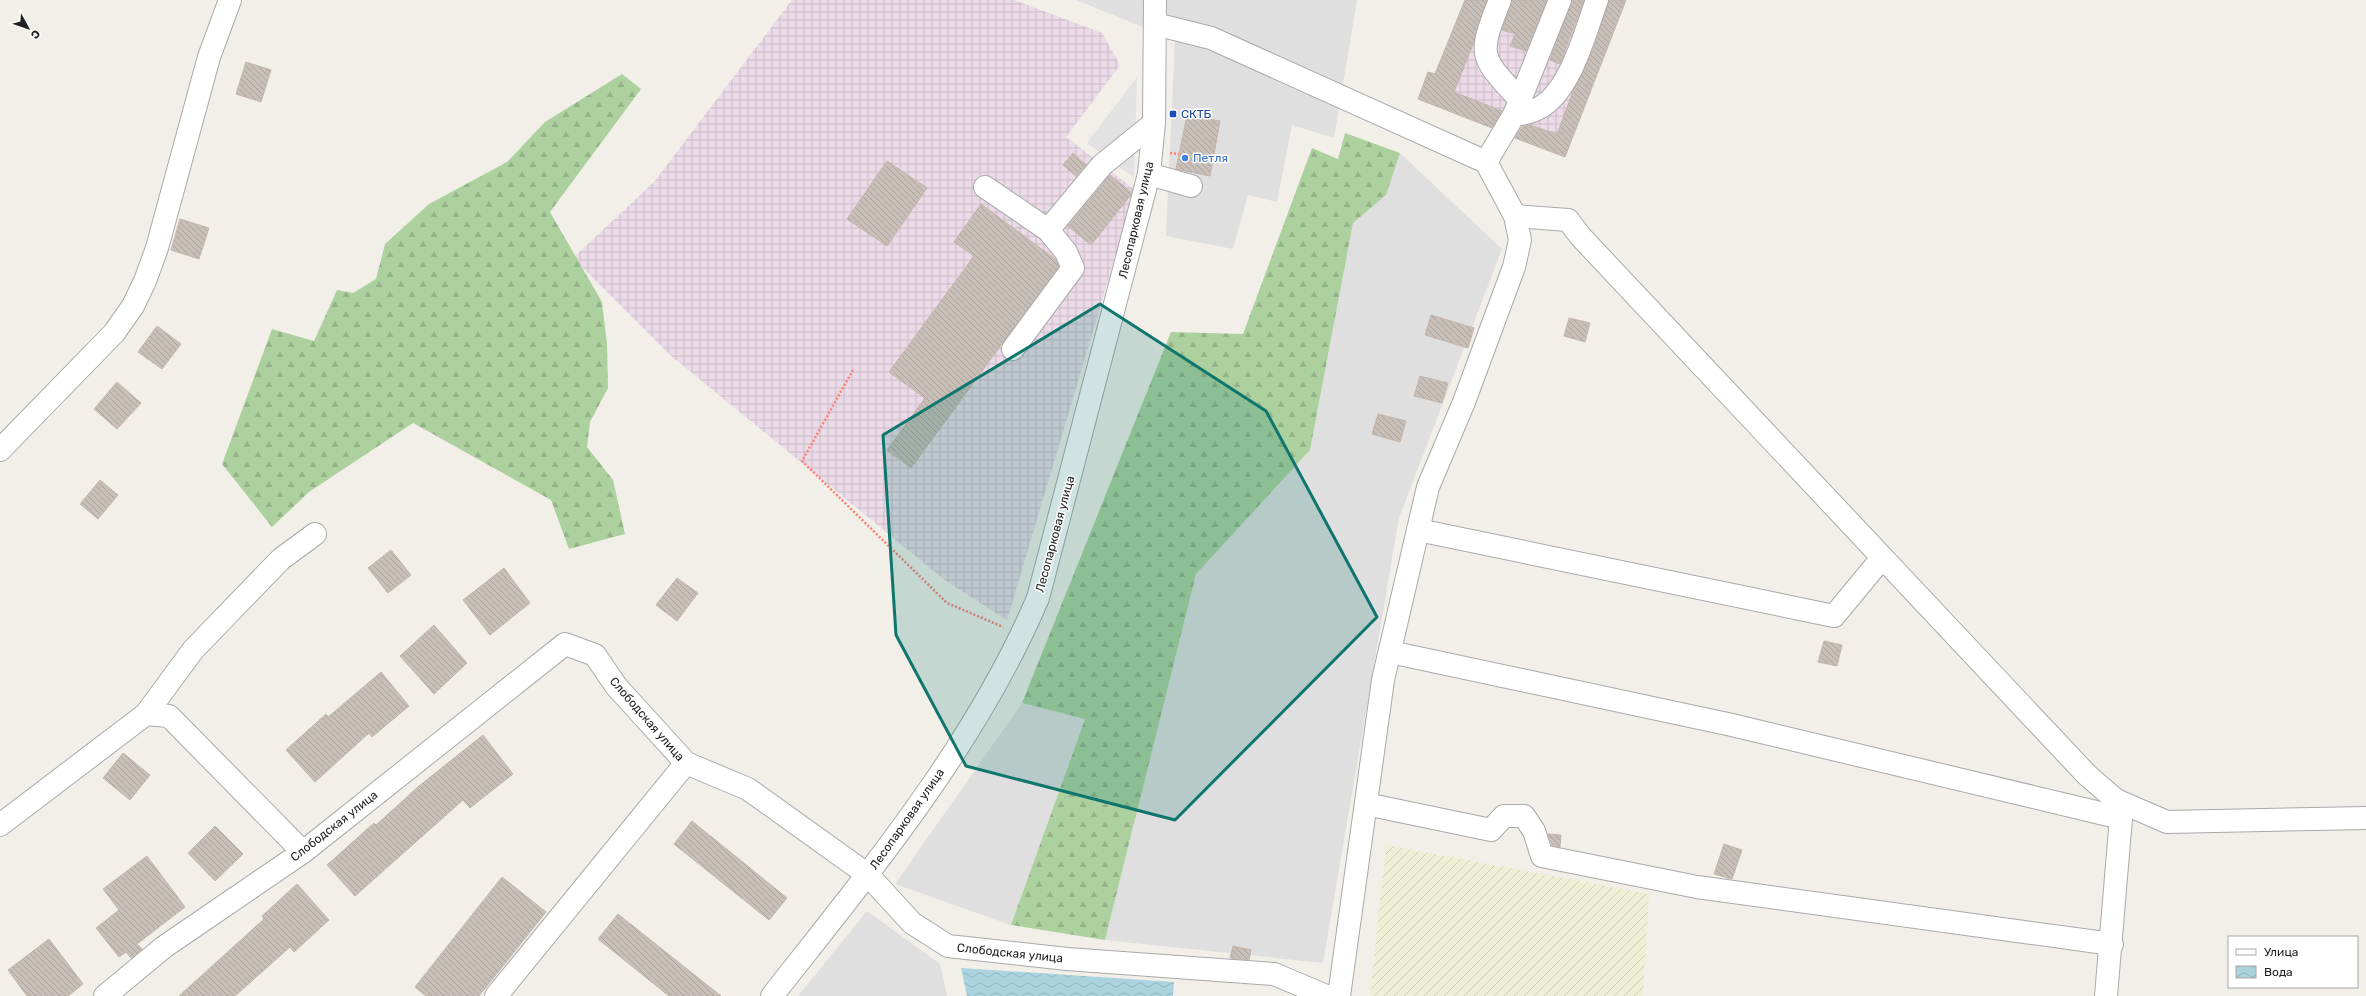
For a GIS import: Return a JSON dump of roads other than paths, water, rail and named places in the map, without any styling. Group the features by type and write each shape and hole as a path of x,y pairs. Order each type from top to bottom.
{"street":[{"path":"0,450 114,333 133,306 157,248 209,57 230,0"},
{"name":"Лесопарковая улица","path":"772,996 868,874 966,736 1022,635 1038,598 1149,174 1154,123 1155,0"},
{"path":"1500,0 1485,38 1485,57 1518,108"},
{"path":"1486,162 1518,108 1560,0"},
{"path":"1518,108 1536,110 1553,97 1566,79 1597,0"},
{"path":"1155,24 1211,38 1332,91 1486,162 1515,216 1520,240 1514,267 1464,402 1428,487 1383,680 1339,996"},
{"path":"1048,230 1102,164 1154,123"},
{"path":"1149,174 1191,186"},
{"path":"985,187 1048,230 1066,252 1073,268 1013,349"},
{"path":"1515,216 1568,220 1581,237 2087,775 2121,818 2112,944 2106,996"},
{"path":"1418,530 1834,616 1882,558"},
{"path":"0,825 146,714 193,650 281,559 315,534"},
{"name":"Слободская улица","path":"105,996 164,947 303,852 566,644 594,655 616,686 686,763 748,789 868,874 912,924 948,946 1067,959 1274,974 1326,996"},
{"path":"1390,652 1732,725 2121,818"},
{"path":"146,714 169,716 303,852"},
{"path":"496,996 686,763"},
{"path":"2087,775 2116,800 2168,822 2366,818"},
{"path":"1366,804 1491,830 1504,816 1524,816 1534,831 1542,856 1697,887 2112,944"}],"water":[{"path":"961,968 1174,982 1173,996 967,996"}],"place":[{"name":"СКТБ","path":"1173,114"},
{"name":"Петля","path":"1185,158"}]}
